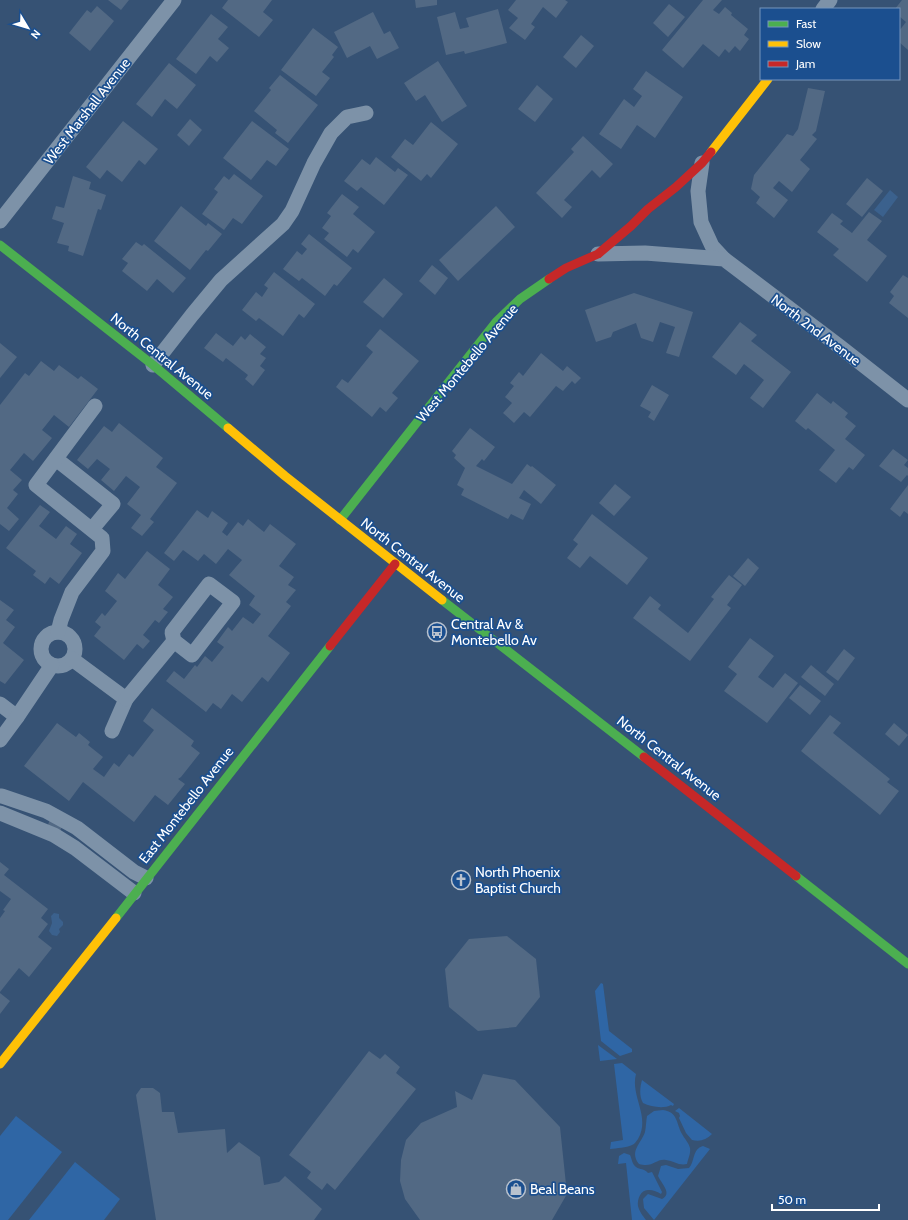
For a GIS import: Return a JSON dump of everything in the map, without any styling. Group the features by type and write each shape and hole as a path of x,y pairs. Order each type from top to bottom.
{"street":[{"name":"West Marshall Avenue","path":"0,221 174,0"},
{"path":"824,8 830,0"},
{"name":"West Montebello Avenue","path":"340,520 496,322 520,299 542,283 566,268 598,254 631,226 648,209 676,187 702,163 767,80"},
{"path":"153,364 221,280 283,224 292,211 314,163 331,133 347,118 366,113"},
{"name":"North 2nd Avenue","path":"702,163 698,191 702,222 712,246 724,260 908,400"},
{"name":"North Central Avenue","path":"0,245 153,364 274,467 395,564 723,818 908,964"},
{"path":"598,254 645,253 724,260"},
{"path":"58,632 72,592 103,551 102,538 36,485 95,406"},
{"path":"56,459 113,504 92,529"},
{"name":"East Montebello Avenue","path":"0,1064 395,564"},
{"path":"58,632 67,634 74,643 75,654 72,659 63,665 52,665 47,663 43,658 40,647 46,636 51,633 58,632"},
{"path":"112,731 126,699 174,641"},
{"path":"72,659 126,699"},
{"path":"0,740 17,718 52,665"},
{"path":"0,704 17,718"},
{"path":"0,796 46,811 76,828 134,872 146,878"},
{"path":"0,813 54,835 75,848 134,893"}],"shaded area":[{"path":"890,190 898,197 883,217 874,210"},
{"path":"54,913 59,914 59,918 63,922 57,936 52,935 49,931 52,923 51,916"},
{"path":"601,983 603,984 609,1031 632,1049 632,1052 620,1056 601,1041 595,991"},
{"path":"598,1045 617,1059 600,1061"},
{"path":"622,1063 636,1074 635,1082 642,1123 641,1131 638,1139 633,1145 610,1149 611,1142 623,1140 614,1064"},
{"path":"642,1080 674,1104 673,1106 657,1107 643,1103 640,1092"},
{"path":"679,1108 712,1134 703,1140 692,1140 686,1133 679,1118 679,1113 675,1111"},
{"path":"654,1111 668,1111 674,1116 682,1134 688,1142 690,1152 687,1164 660,1160 648,1165 639,1164 636,1159 635,1151 645,1132 647,1116"},
{"path":"16,1116 62,1152 8,1220 0,1220 0,1136"},
{"path":"703,1146 710,1149 654,1220 644,1208 643,1199 648,1194 662,1199 665,1197 665,1188 658,1176 661,1166 666,1165 678,1169 689,1168 695,1153"},
{"path":"624,1153 630,1155 636,1167 645,1170 648,1173 652,1172 662,1192 661,1194 651,1190 646,1190 640,1195 638,1206 640,1212 646,1220 632,1220 626,1163 618,1164 619,1156"},
{"path":"75,1162 120,1199 104,1220 29,1220"}],"building":[{"path":"108,0 129,0 121,10"},
{"path":"228,0 272,0 263,12 273,20 259,37 222,8"},
{"path":"415,0 437,0 437,5 416,8"},
{"path":"516,0 565,0 568,2 556,18 543,7 531,24 535,27 525,40 509,28 518,18 508,10"},
{"path":"703,0 722,0 713,10 719,14 725,7 732,13 731,15 748,29 744,35 749,39 740,51 735,46 729,53 725,49 719,57 703,44 683,68 662,50"},
{"path":"902,0 908,0 908,50 900,43 900,30 906,22 900,17 900,8 896,8"},
{"path":"669,4 685,17 668,37 653,23"},
{"path":"97,6 114,21 90,51 69,33 87,10 91,13"},
{"path":"498,9 507,43 465,54 464,51 446,55 437,17 455,12 460,29 469,27 466,18"},
{"path":"373,12 384,34 390,31 399,48 377,59 370,46 347,58 334,32"},
{"path":"211,14 228,27 218,39 229,48 217,62 210,56 196,74 176,59"},
{"path":"313,28 338,47 332,55 334,57 322,72 330,78 316,96 281,70"},
{"path":"581,35 594,46 576,68 563,57"},
{"path":"438,61 467,106 442,122 425,95 416,101 404,83"},
{"path":"169,63 196,85 177,109 165,99 152,117 136,104"},
{"path":"646,71 683,97 655,138 637,125 621,149 599,134 624,99 634,107 642,96 633,89"},
{"path":"280,75 318,105 288,143 275,133 277,130 254,111 271,90 269,88"},
{"path":"537,85 553,99 535,122 518,109"},
{"path":"808,88 825,91 816,131 812,135 817,139 800,160 810,169 792,192 779,181 773,188 788,200 774,218 756,203 760,197 751,189 754,175 787,134 793,136 798,129"},
{"path":"190,119 202,130 189,146 177,135"},
{"path":"123,121 158,149 145,165 139,160 122,182 107,170 100,179 86,167"},
{"path":"252,121 289,149 276,166 267,160 251,180 223,158"},
{"path":"431,122 458,144 431,178 427,174 421,181 391,157 405,139 413,145"},
{"path":"583,136 613,164 600,178 592,170 564,200 572,207 562,218 536,193 574,152 571,149"},
{"path":"376,157 395,172 398,168 408,175 384,205 361,187 357,191 344,181 362,159 370,165"},
{"path":"234,174 263,196 242,224 233,218 224,230 202,214 218,192 214,189 224,176 229,180"},
{"path":"73,176 91,182 89,189 106,195 101,210 98,209 83,256 68,251 69,246 57,243 64,223 52,219 56,206 64,208"},
{"path":"867,178 883,191 862,217 846,204"},
{"path":"342,194 359,207 353,214 375,232 358,253 353,249 347,257 324,239 329,233 322,228 331,216 327,213"},
{"path":"181,206 206,226 208,223 222,234 208,251 206,250 190,270 154,241"},
{"path":"496,206 515,227 458,281 439,260"},
{"path":"869,212 882,221 867,240 887,256 867,282 833,255 839,249 817,232 832,213 843,221 840,224 852,233"},
{"path":"309,234 352,268 337,286 334,284 325,296 302,278 299,281 283,269 297,251 302,255 307,249 301,244"},
{"path":"136,242 142,246 144,244 186,278 173,293 157,279 147,291 122,271 128,263 122,259"},
{"path":"432,265 448,278 435,295 419,281"},
{"path":"274,272 315,304 304,318 299,314 283,336 259,318 256,321 242,310 256,292 262,297 268,288 264,285"},
{"path":"903,275 908,278 908,318 889,303 894,296 890,292"},
{"path":"384,278 403,294 383,318 363,302"},
{"path":"634,293 693,312 679,357 666,353 675,327 660,322 653,342 641,338 636,323 613,332 611,337 596,342 585,310"},
{"path":"740,322 757,335 751,341 791,372 763,408 750,398 764,380 744,364 736,375 712,357"},
{"path":"380,329 419,361 392,393 398,398 386,412 380,407 372,417 336,387 342,379 348,383 373,352 366,346"},
{"path":"216,333 233,346 241,336 245,340 250,334 266,347 260,354 266,358 260,366 265,370 253,386 245,379 248,375 226,358 223,362 204,348"},
{"path":"0,343 17,357 0,378"},
{"path":"541,353 563,371 567,366 581,378 575,384 572,381 563,391 556,386 530,417 524,412 514,423 503,413 512,403 505,397 514,386 510,383 519,372 523,376"},
{"path":"41,361 54,371 59,365 78,379 81,376 98,389 69,427 54,415 42,430 52,438 33,461 24,453 10,470 22,480 13,490 18,494 7,508 19,519 9,531 0,524 0,405 25,373 29,376"},
{"path":"652,385 669,395 654,421 648,417 651,412 640,406"},
{"path":"817,393 831,404 833,401 848,413 845,417 856,426 845,439 865,455 853,470 849,467 836,483 819,470 835,450 808,428 806,430 795,421"},
{"path":"119,423 163,458 156,467 177,483 150,519 154,522 142,536 131,528 141,515 127,504 140,487 126,476 114,491 101,480 110,469 97,459 88,469 77,460 104,426 112,432"},
{"path":"470,428 495,447 484,461 482,459 476,466 512,484 527,464 531,467 532,466 556,485 541,504 524,490 519,498 531,504 523,520 511,514 508,519 461,495 464,489 457,485 465,468 454,458 456,455 452,451"},
{"path":"893,449 908,460 904,465 908,468 908,476 907,475 901,482 879,466"},
{"path":"615,484 631,497 614,516 599,503"},
{"path":"908,485 908,514 904,511 900,517 890,509"},
{"path":"40,505 50,512 39,526 56,539 66,526 77,534 70,544 82,553 59,584 50,577 45,584 33,575 36,571 6,548"},
{"path":"197,510 208,518 212,511 228,523 222,532 227,536 238,522 243,526 248,519 264,532 270,524 296,544 279,566 294,577 288,585 296,590 286,602 291,606 268,636 290,653 268,682 262,677 242,702 232,694 221,709 213,703 206,712 166,681 174,671 184,679 195,665 197,667 205,656 212,662 224,647 217,642 228,627 232,631 243,617 253,624 261,614 249,605 255,596 229,575 242,560 228,549 216,564 204,554 198,561 183,550 174,561 164,553"},
{"path":"592,514 648,558 627,585 590,556 580,568 567,558 578,544 573,540"},
{"path":"147,551 170,569 158,585 173,597 163,609 168,612 159,623 155,620 143,635 150,641 143,649 137,644 124,660 94,636 101,627 95,622 102,613 105,616 117,601 105,591 118,573 125,579"},
{"path":"748,558 759,568 745,586 733,576"},
{"path":"729,575 742,585 727,605 731,608 690,661 633,618 650,596 661,605 658,609 688,633 714,599 711,597"},
{"path":"0,600 14,610 6,620 15,627 3,643 24,660 5,684 0,681"},
{"path":"750,638 774,656 758,677 773,688 785,673 798,683 767,723 724,691 737,674 728,667"},
{"path":"844,649 855,658 838,681 826,672"},
{"path":"811,665 834,684 825,696 801,677"},
{"path":"800,685 821,701 810,715 789,698"},
{"path":"152,708 194,741 191,746 200,753 178,779 185,784 168,805 155,795 134,822 83,782 69,801 24,766 57,723 76,737 79,733 90,742 88,745 103,757 93,769 104,777 114,763 119,767 129,754 133,757 154,730 143,721"},
{"path":"830,715 841,723 833,733 890,779 887,782 899,791 880,815 801,751"},
{"path":"894,723 908,735 899,746 885,734"},
{"path":"50,819 63,825 59,833 47,828"},
{"path":"0,862 9,869 4,875 48,909 41,918 48,924 38,937 52,948 29,977 19,968 0,992 0,918 5,911 3,910 11,899 0,891"},
{"path":"507,936 536,959 540,997 516,1027 478,1031 449,1007 445,969 469,939"},
{"path":"0,993 10,1001 0,1014"},
{"path":"369,1051 380,1059 385,1054 400,1067 396,1073 416,1089 335,1190 327,1183 322,1190 307,1178 311,1172 289,1155"},
{"path":"483,1074 515,1080 560,1127 567,1194 552,1220 420,1220 405,1199 400,1181 401,1160 406,1140 421,1123 457,1107 455,1091 472,1100"},
{"path":"141,1088 153,1088 160,1093 162,1112 174,1112 178,1133 225,1129 227,1153 239,1142 260,1157 264,1185 279,1182 285,1176 322,1209 314,1220 156,1220 136,1095"}],"traffic: fast":[{"path":"0,245 153,365 228,428"},
{"path":"340,520 496,322 520,299 549,279"},
{"path":"442,600 644,757"},
{"path":"116,918 330,646"},
{"path":"796,876 908,964"}],"traffic: slow":[{"path":"711,152 767,80"},
{"path":"228,428 285,476 442,600"},
{"path":"0,1064 116,918"}],"traffic: jam":[{"path":"549,279 566,268 598,254 631,226 648,209 676,187 702,163 711,152"},
{"path":"330,646 395,564"},
{"path":"644,757 796,876"}],"place":[{"name":"Central Av & Montebello Av","path":"437,632"},
{"name":"North Phoenix Baptist Church","path":"461,880"},
{"name":"Beal Beans","path":"516,1189"}]}
